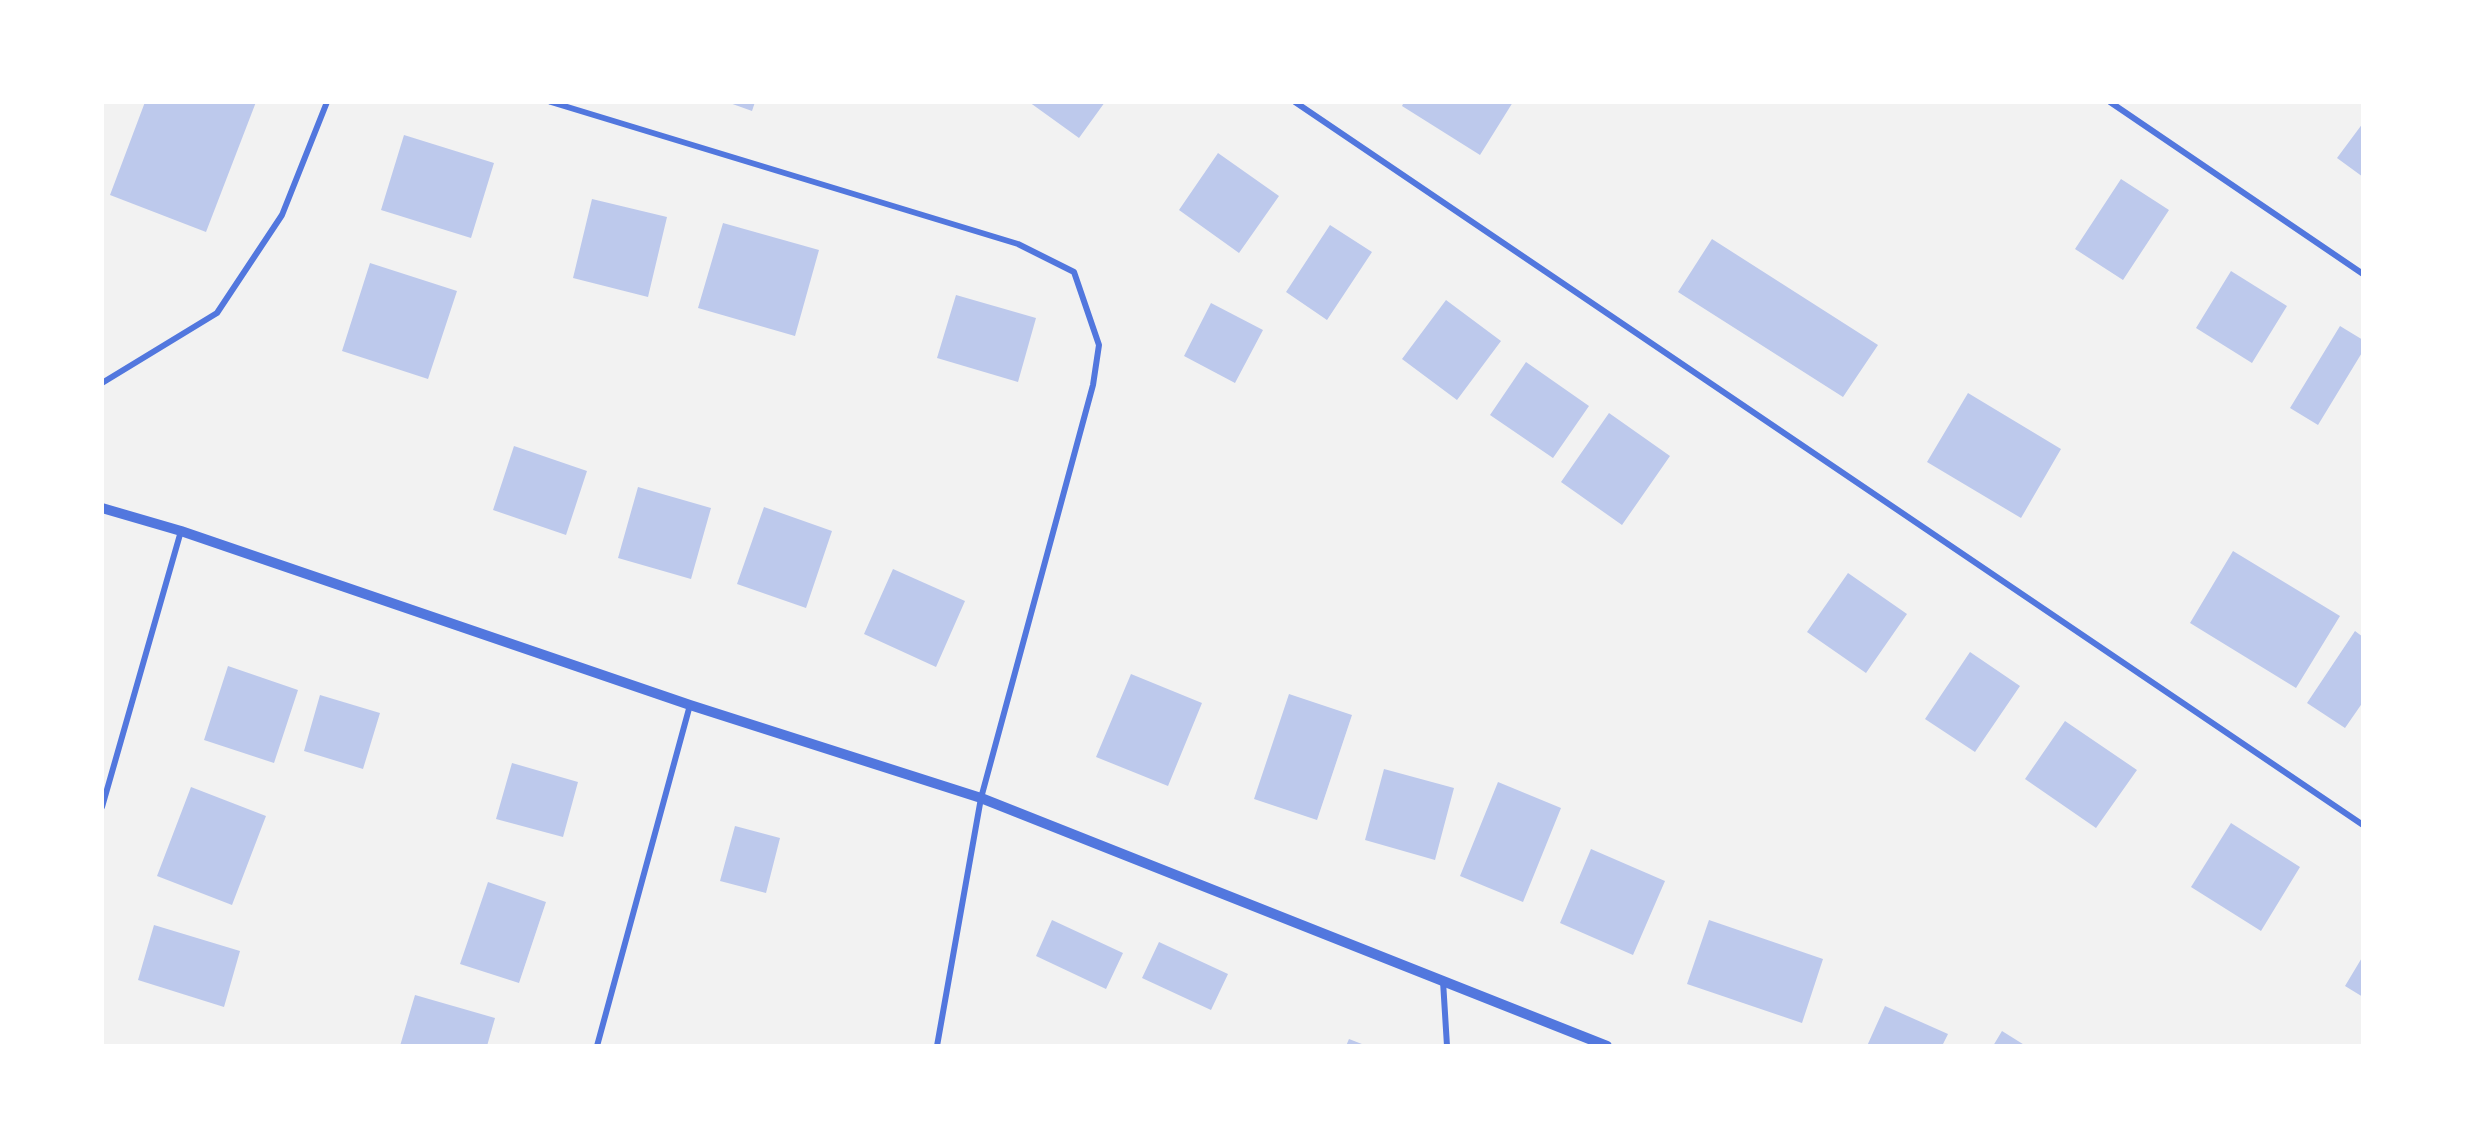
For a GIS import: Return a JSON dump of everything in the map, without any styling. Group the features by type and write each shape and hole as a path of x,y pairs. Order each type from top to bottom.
{"street":[{"path":"102,383 217,313 282,215 327,102"},
{"path":"551,102 1018,244 1074,272 1099,345 1093,385 981,798 937,1046"},
{"path":"1295,102 2363,825"},
{"path":"2110,102 2363,274"},
{"path":"102,508 181,531 690,705 981,798 1607,1046"},
{"path":"102,807 181,531"},
{"path":"597,1046 690,705"},
{"path":"1443,981 1447,1046"}],"building":[{"path":"145,102 256,102 206,232 110,195"},
{"path":"727,102 755,102 752,111"},
{"path":"1029,102 1105,102 1079,138"},
{"path":"1404,102 1513,102 1480,155 1402,106"},
{"path":"2363,123 2363,177 2337,158"},
{"path":"404,135 494,163 471,238 381,210"},
{"path":"1218,153 1279,196 1239,253 1179,210"},
{"path":"2121,179 2169,210 2123,280 2075,249"},
{"path":"592,199 667,217 648,297 573,278"},
{"path":"723,223 819,250 795,336 698,308"},
{"path":"1330,225 1372,252 1327,320 1286,292"},
{"path":"1712,239 1878,345 1843,397 1678,292"},
{"path":"370,263 457,291 428,379 342,351"},
{"path":"2231,271 2287,306 2252,363 2196,328"},
{"path":"956,295 1036,318 1018,382 937,358"},
{"path":"1446,300 1501,341 1457,400 1402,359"},
{"path":"1211,303 1263,330 1235,383 1184,356"},
{"path":"2340,326 2363,340 2363,351 2318,425 2290,408"},
{"path":"1526,362 1589,406 1553,458 1490,415"},
{"path":"1968,393 2061,449 2021,518 1927,462"},
{"path":"1609,413 1670,456 1622,525 1561,482"},
{"path":"514,446 587,471 566,535 493,510"},
{"path":"638,487 711,508 691,579 618,558"},
{"path":"764,507 832,531 806,608 737,584"},
{"path":"2233,551 2340,616 2296,688 2190,623"},
{"path":"893,569 965,601 936,667 864,634"},
{"path":"1848,573 1907,614 1866,673 1807,632"},
{"path":"2355,631 2363,637 2363,702 2345,728 2307,703"},
{"path":"1970,652 2020,686 1975,752 1925,719"},
{"path":"228,666 298,690 274,763 204,740"},
{"path":"1131,674 1202,703 1168,786 1096,757"},
{"path":"1289,694 1352,715 1317,820 1254,799"},
{"path":"320,695 380,713 363,769 304,751"},
{"path":"2065,721 2137,770 2096,828 2025,779"},
{"path":"512,763 578,782 563,837 496,819"},
{"path":"1384,769 1454,788 1435,860 1365,840"},
{"path":"1498,782 1561,808 1523,902 1460,876"},
{"path":"191,787 266,816 232,905 157,876"},
{"path":"2231,823 2300,867 2261,931 2191,887"},
{"path":"735,826 780,838 766,893 720,881"},
{"path":"1591,849 1665,881 1633,955 1560,923"},
{"path":"488,882 546,902 519,983 460,964"},
{"path":"1052,920 1123,953 1106,989 1036,956"},
{"path":"1709,920 1823,959 1802,1023 1687,984"},
{"path":"154,925 240,951 224,1007 138,980"},
{"path":"1159,942 1228,974 1211,1010 1142,978"},
{"path":"2363,956 2363,997 2345,986"},
{"path":"415,995 495,1018 487,1046 400,1046"},
{"path":"1885,1006 1948,1034 1942,1046 1867,1046"},
{"path":"2002,1031 2026,1046 1993,1046"},
{"path":"1349,1039 1367,1046 1346,1046"}]}
